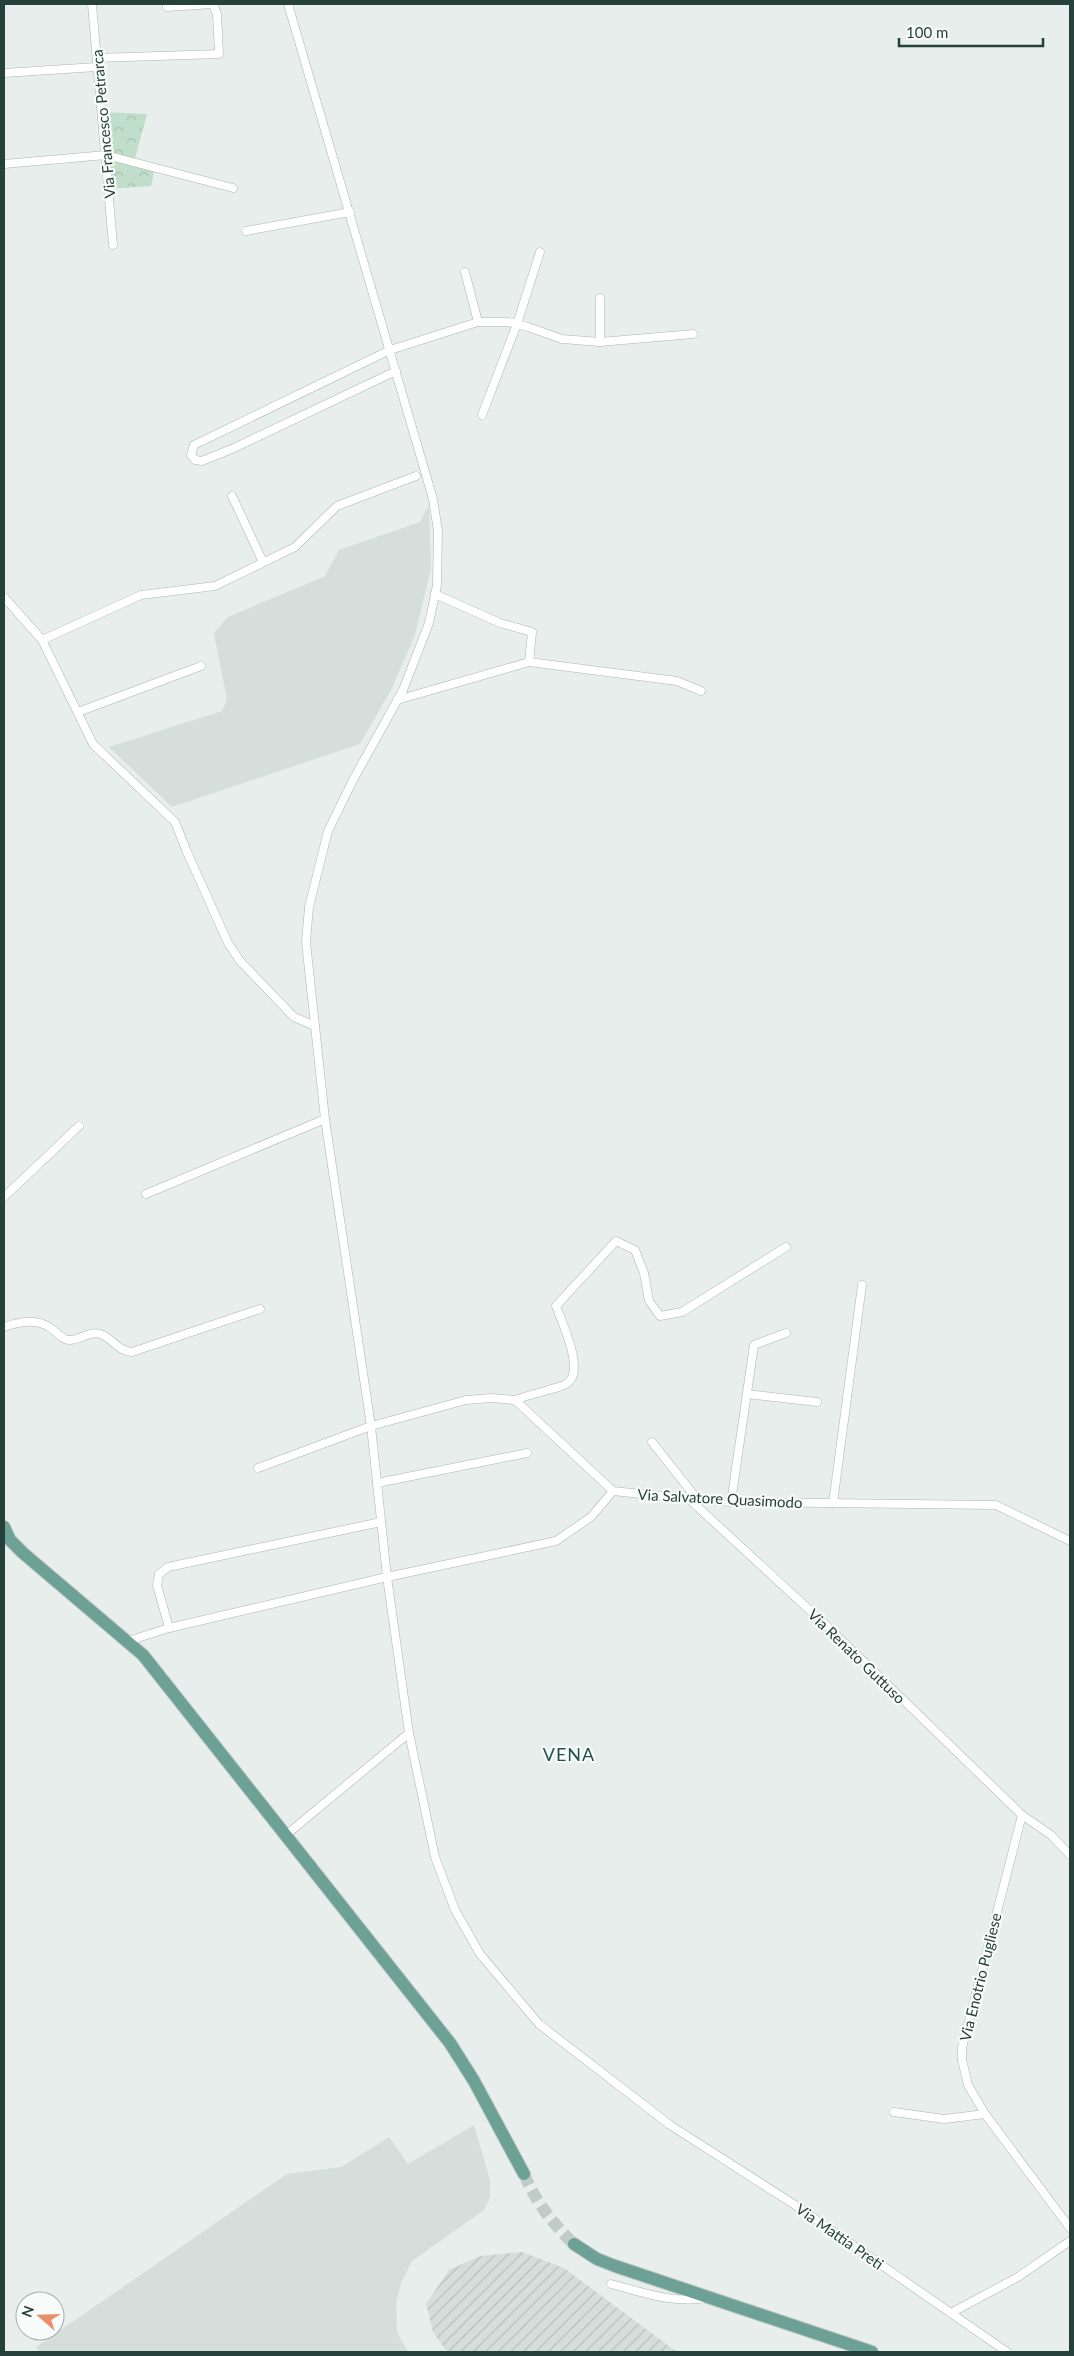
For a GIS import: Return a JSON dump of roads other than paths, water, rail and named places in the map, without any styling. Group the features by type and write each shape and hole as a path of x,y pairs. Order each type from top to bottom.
{"main road":[{"path":"4,1527 7,1537 23,1553 128,1641 143,1656 450,2043 474,2081 524,2174"},
{"path":"574,2244 598,2259 615,2266 872,2352"}],"street":[{"name":"Via Francesco Petrarca","path":"92,4 114,245"},
{"path":"4,73 96,63 219,54 217,14 213,4 167,6"},
{"name":"Via Mattia Preti","path":"288,4 434,499 438,531 435,594 429,623 420,650 396,700 328,831 309,907 306,942 325,1119 371,1426 387,1577 409,1733 435,1857 455,1910 480,1954 539,2024 670,2125 795,2205 1006,2352"},
{"path":"4,164 106,155 233,188"},
{"path":"246,231 350,212"},
{"path":"482,415 517,324 540,252"},
{"path":"464,272 478,322"},
{"path":"600,298 600,342"},
{"path":"396,371 234,448 202,461 195,460 191,455 194,445 390,350 478,322 517,324 562,339 600,342 693,334"},
{"path":"42,640 141,595 215,586 295,547 337,506 416,476"},
{"path":"232,496 263,562"},
{"path":"435,594 500,623 532,632 529,662"},
{"path":"4,597 42,640 93,744 175,822 228,943 240,961 294,1017 315,1026"},
{"path":"396,700 529,662 677,682 701,691"},
{"path":"78,712 200,666"},
{"path":"146,1194 325,1119"},
{"path":"4,1197 79,1126"},
{"path":"258,1468 371,1426 466,1400 491,1398 515,1400 566,1385 574,1374 573,1354 556,1306 616,1241 635,1250 644,1273 649,1301 660,1316 682,1312 786,1247"},
{"path":"833,1503 862,1285"},
{"path":"4,1326 30,1321 47,1325 64,1339 74,1340 90,1334 101,1333 123,1351 132,1352 260,1309"},
{"path":"731,1502 754,1345 786,1334"},
{"path":"747,1394 817,1402"},
{"path":"128,1641 169,1628 387,1577 556,1541 591,1517 613,1491 515,1400"},
{"name":"Via Renato Guttuso","path":"652,1442 693,1499 1022,1815 1051,1835 1070,1855"},
{"path":"377,1484 527,1453"},
{"name":"Via Salvatore Quasimodo","path":"613,1491 731,1502 996,1505 1070,1541"},
{"path":"169,1628 157,1585 159,1574 168,1566 380,1522"},
{"path":"286,1836 409,1733"},
{"name":"Via Enotrio Pugliese","path":"1022,1815 962,2048 962,2060 968,2085 985,2114 1070,2228"},
{"path":"894,2112 944,2119 985,2114"},
{"path":"951,2313 1018,2277 1070,2241"},
{"path":"611,2284 681,2300 708,2297"}],"tunnel":[{"path":"524,2174 545,2212 574,2244"}],"district":[{"name":"VENA","path":"569,1754"}]}
